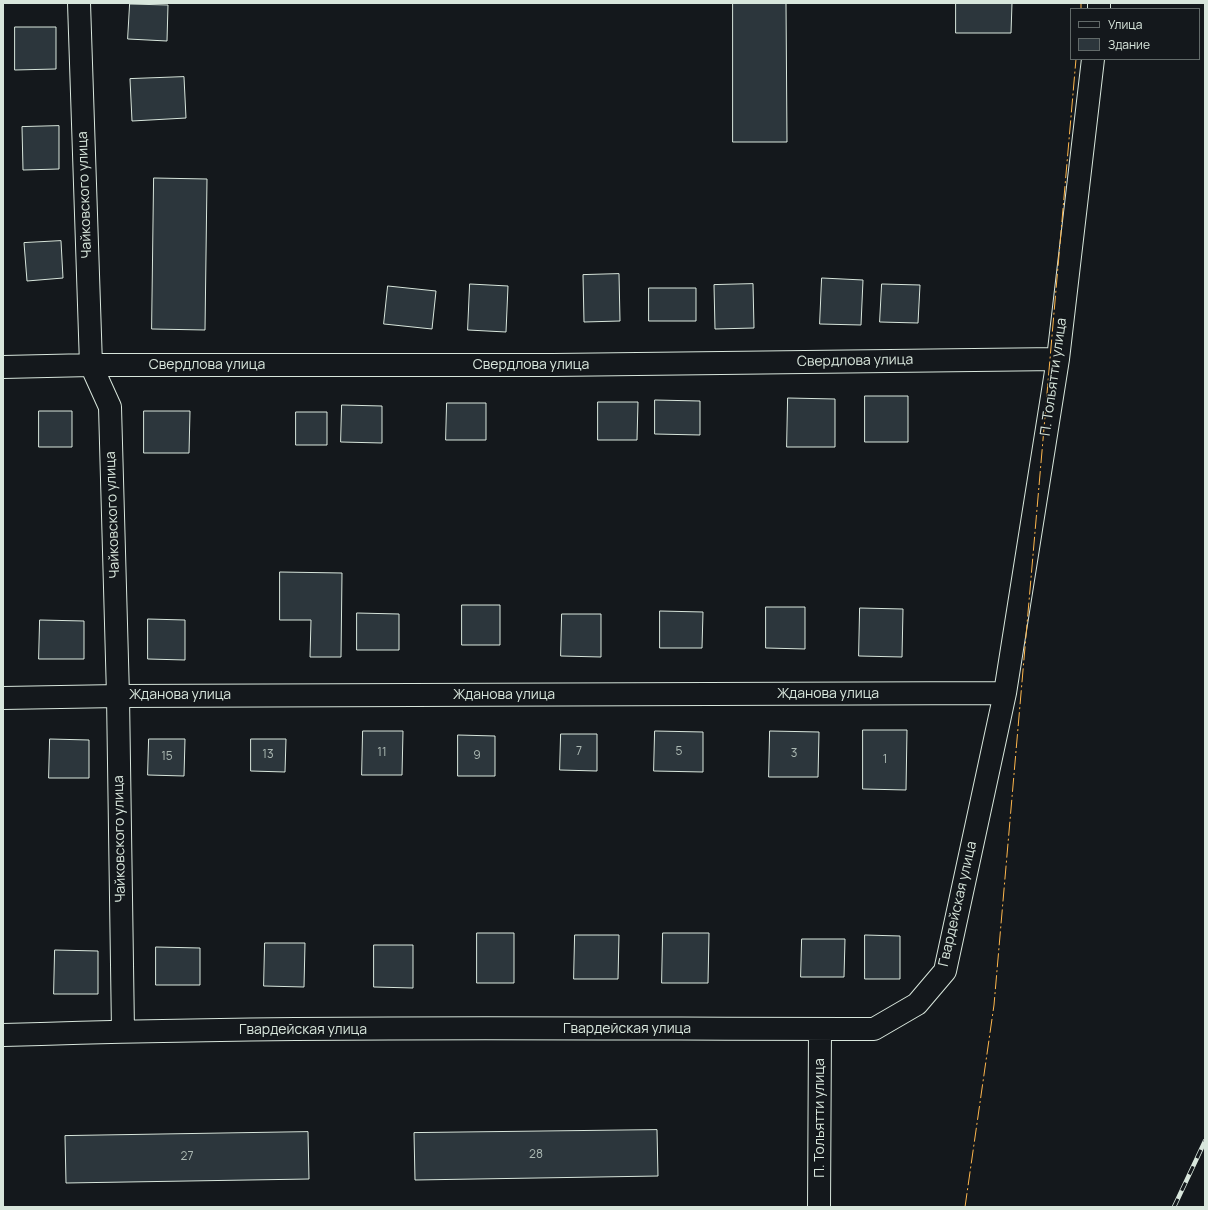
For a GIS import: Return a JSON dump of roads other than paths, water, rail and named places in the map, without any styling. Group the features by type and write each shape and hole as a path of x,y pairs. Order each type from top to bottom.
{"street":[{"name":"Чайковского улица","path":"79,3 91,365 110,407 118,696 123,1031"},
{"name":"П. Тольятти улица","path":"1005,693 1058,358 1093,60"},
{"name":"Свердлова улица","path":"3,367 91,365 553,365 1058,358"},
{"name":"Жданова улица","path":"3,698 118,696 1005,693"},
{"name":"Гвардейская улица","path":"3,1035 123,1031 874,1029 917,1004 945,971 1005,693"},
{"name":"П. Тольятти улица","path":"819,1207 820,1029"}],"railway":[{"path":"1174,1207 1205,1141"}]}
